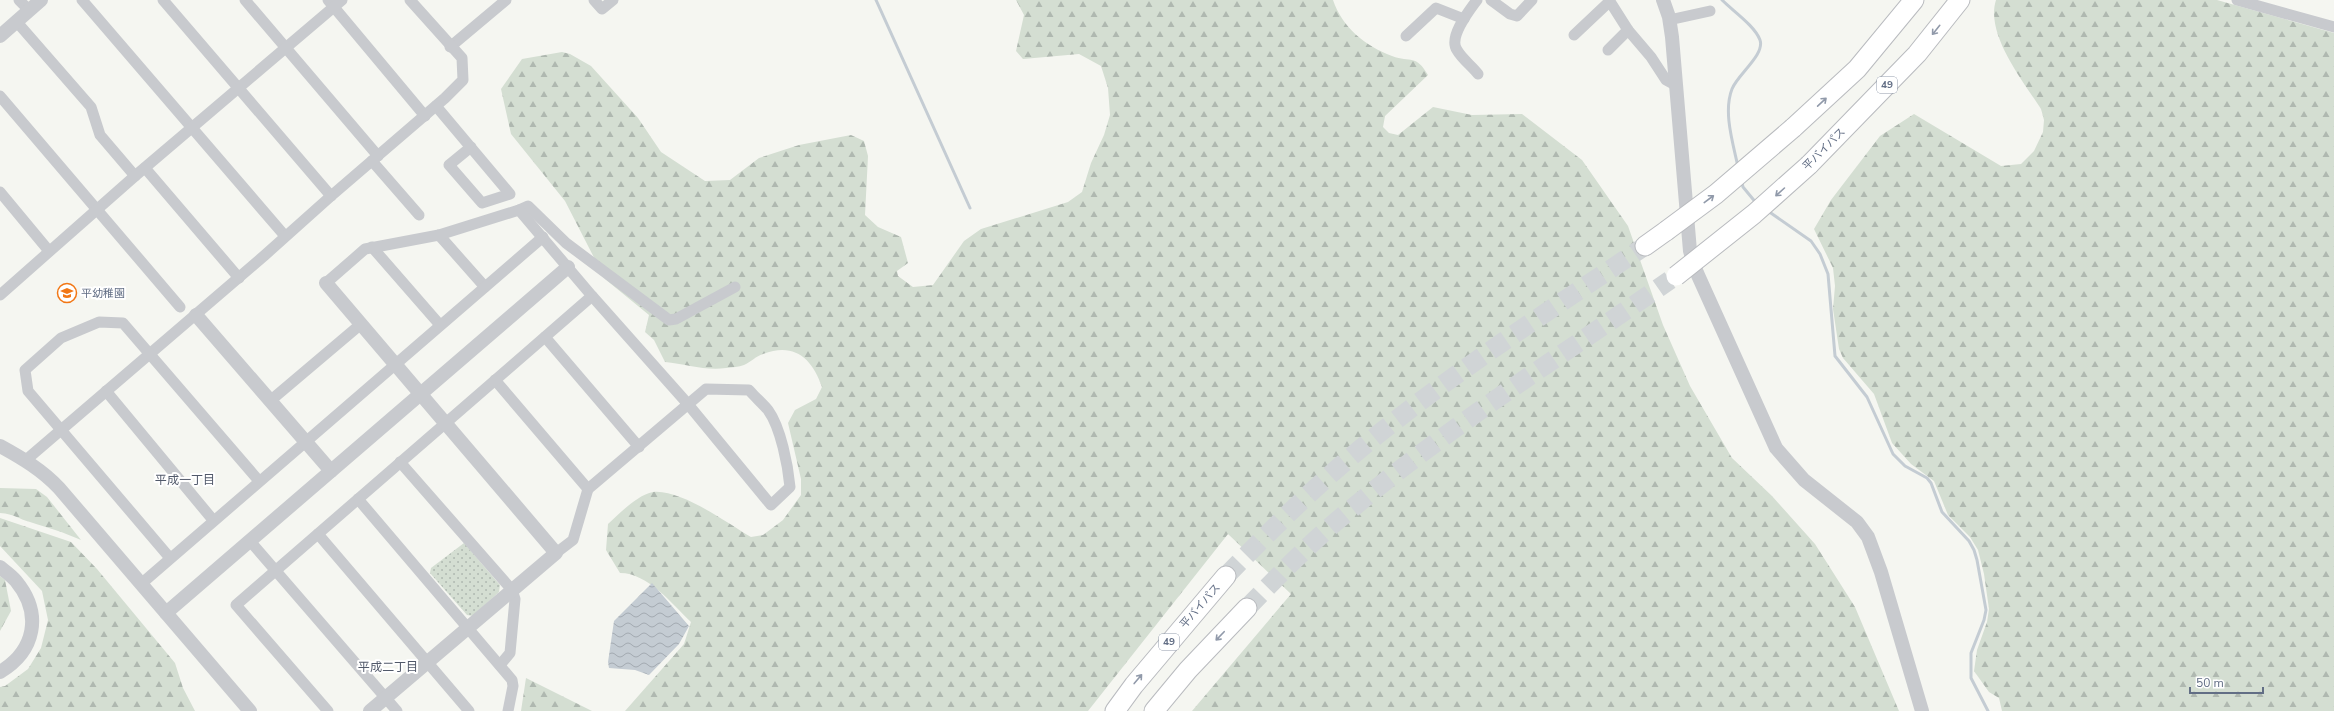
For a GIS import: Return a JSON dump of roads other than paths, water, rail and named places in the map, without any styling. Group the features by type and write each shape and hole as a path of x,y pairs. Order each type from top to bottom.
{"highway":[{"name":"平バイパス","path":"1673,278 1754,214 1809,165 1917,54 1960,0"},
{"path":"1645,246 1744,171 1793,128 1857,68 1914,1"},
{"name":"平バイパス","path":"1115,711 1134,685 1226,576"},
{"path":"1154,711 1188,670 1247,608"}],"street":[{"path":"19,0 29,10"},
{"path":"0,36 41,0"},
{"path":"82,0 285,236"},
{"path":"163,0 331,196"},
{"path":"245,0 286,47 419,215"},
{"path":"450,47 506,0"},
{"path":"594,0 602,9 613,0"},
{"path":"1477,0 1464,19 1455,45 1456,50 1478,74"},
{"path":"1491,0 1510,14 1517,16 1532,0"},
{"path":"1663,0 1669,20 1677,86 1690,251 1696,273 1776,448 1804,480 1857,522 1868,537 1881,572 1922,711"},
{"path":"2237,0 2334,26"},
{"path":"1574,35 1609,1 1628,30 1651,57 1666,80 1677,86"},
{"path":"1,292 286,47 335,2 425,116"},
{"path":"26,460 239,278 285,236 425,116 463,80 462,58 450,47 415,2"},
{"path":"1406,36 1437,4 1464,19"},
{"path":"1669,20 1710,11"},
{"path":"16,21 91,107 100,134 135,176"},
{"path":"1608,50 1628,30"},
{"path":"0,96 180,307"},
{"path":"436,106 510,194 482,203 449,165 470,147"},
{"path":"145,168 239,278"},
{"path":"0,192 49,251"},
{"path":"556,554 326,283 364,249 439,235 528,206 566,243 669,320 676,319 735,287"},
{"path":"370,711 573,540 588,490 639,447 687,403 706,389 749,390 768,411 774,422 789,470 790,487 784,495 771,505 687,403 592,296 519,210"},
{"path":"439,235 485,287"},
{"path":"141,584 543,237"},
{"path":"372,247 440,325"},
{"path":"166,614 568,267"},
{"path":"328,711 236,605 592,296"},
{"path":"196,315 331,471"},
{"path":"170,558 28,391 25,370 61,338 99,322 122,323 151,354 259,481"},
{"path":"270,401 361,324"},
{"path":"545,337 639,447"},
{"path":"495,380 588,490"},
{"path":"106,391 214,520"},
{"path":"0,446 26,460 47,475 250,711"},
{"path":"400,462 512,590 515,599 510,653 500,665"},
{"path":"358,499 512,680 513,686 508,711"},
{"path":"318,534 469,711"},
{"path":"250,541 397,711"},
{"path":"0,567 16,581 29,602 32,624 26,649 12,664 0,672"}],"water":[{"path":"652,583 689,626 679,644 649,675 635,670 609,668 608,662 614,621"}],"waterway":[{"path":"876,0 970,208"},
{"path":"1722,0 1754,29 1760,40 1759,52 1735,83 1729,98 1728,108 1730,128 1738,167"},
{"path":"1741,180 1743,187 1757,204"},
{"path":"1768,211 1811,241 1820,254 1828,274 1835,356 1867,397 1893,454 1905,466 1927,478 1931,483 1942,512 1969,541 1974,550 1986,610 1984,620 1971,653 1971,678 1988,711"}],"tunnel":[{"path":"1226,576 1272,529 1320,484 1353,455 1423,399 1533,321 1645,246"},
{"path":"1247,608 1313,542 1393,475 1470,418 1670,280"}],"place":[{"name":"平幼稚園","path":"67,293"}],"district":[{"name":"平成一丁目","path":"185,480"},
{"name":"平成二丁目","path":"388,667"}]}
